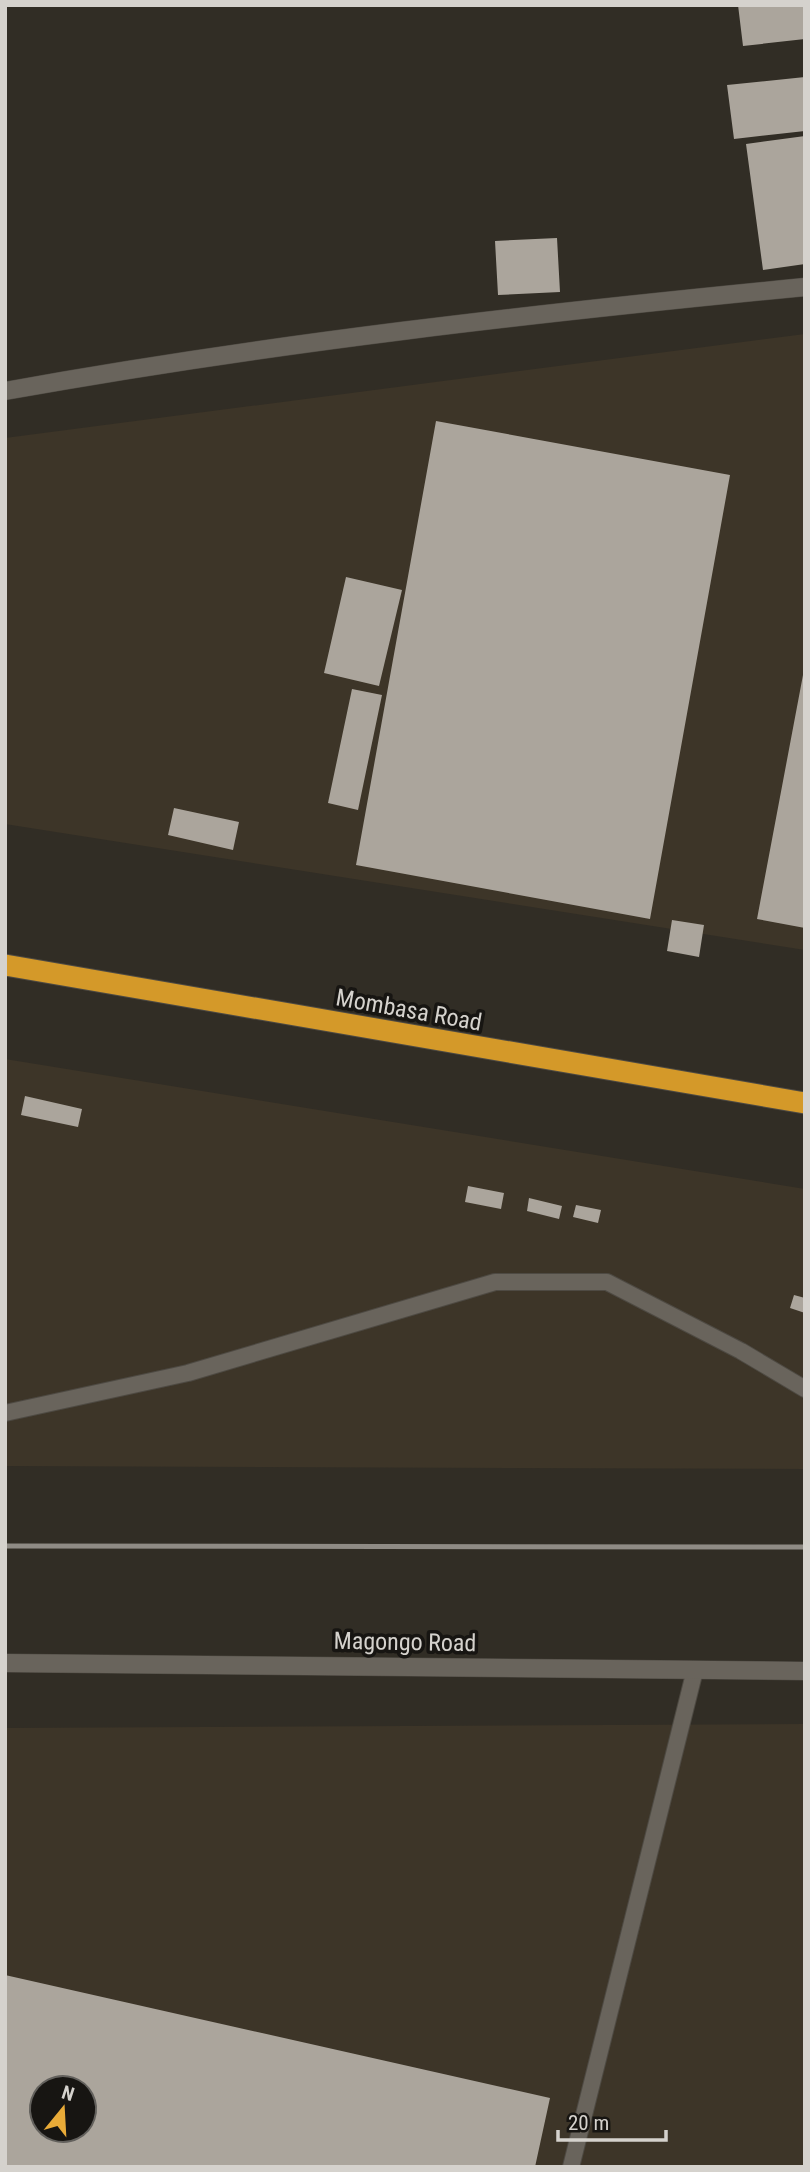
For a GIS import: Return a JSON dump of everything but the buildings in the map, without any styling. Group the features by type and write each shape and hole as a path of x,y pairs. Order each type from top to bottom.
{"highway":[{"name":"Mombasa Road","path":"5,965 805,1103"}],"street":[{"path":"5,391 133,368 570,310 805,287"},
{"name":"Magongo Road","path":"5,1663 805,1671"}],"lane":[{"path":"5,1413 188,1373 495,1282 607,1282 741,1351 805,1389"},
{"path":"571,2167 695,1670"}],"shaded area":[{"path":"805,334 805,950 5,824 5,438"},
{"path":"5,1059 805,1189 805,1469 5,1466"},
{"path":"805,1724 805,2167 5,2167 5,1728"}],"railway":[{"path":"5,1546 805,1547"}]}
